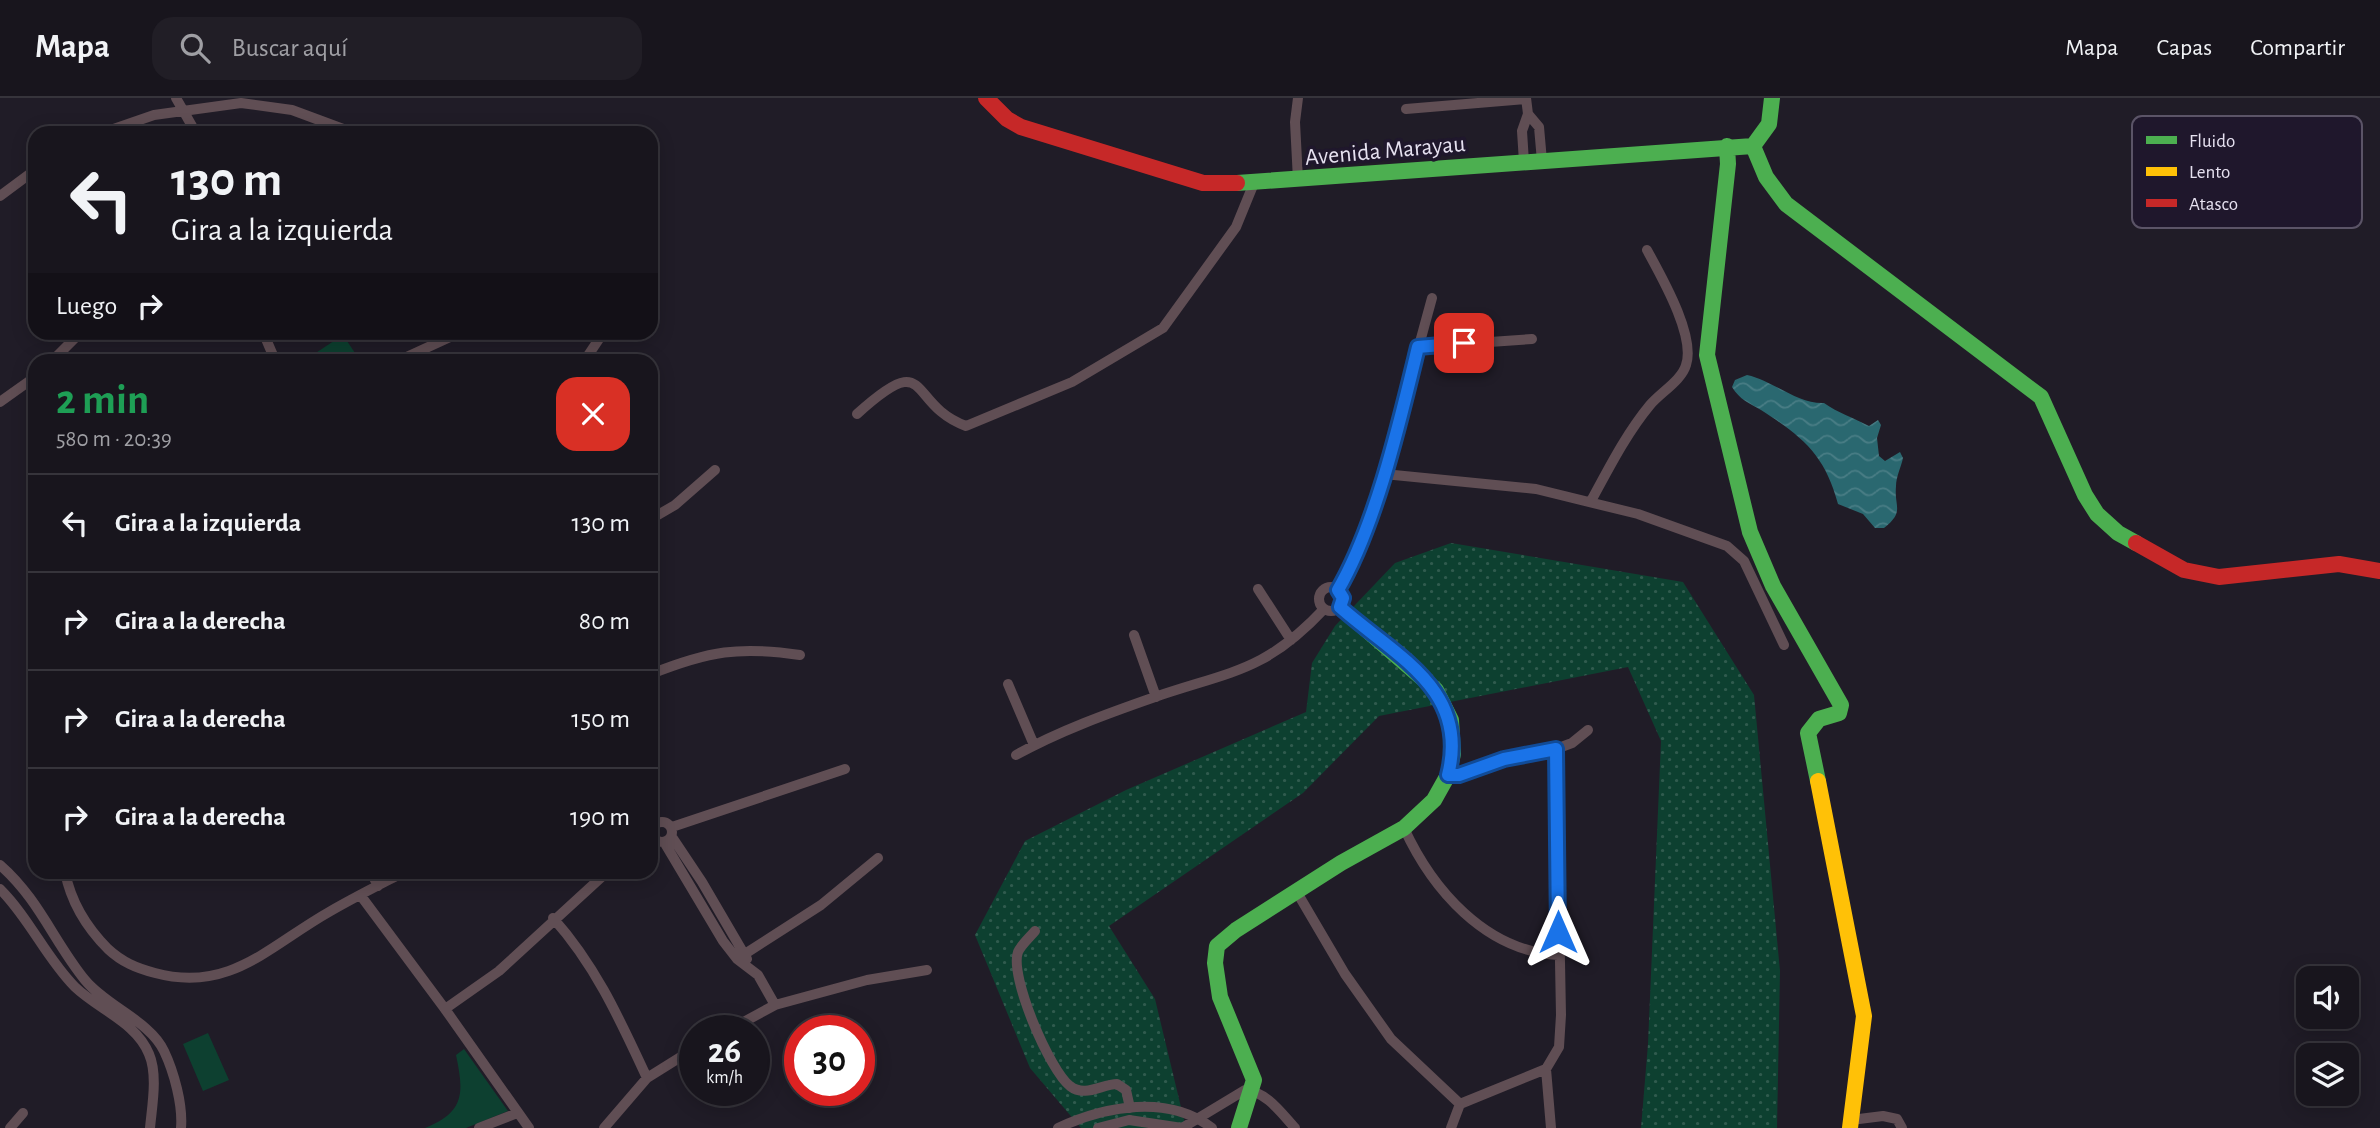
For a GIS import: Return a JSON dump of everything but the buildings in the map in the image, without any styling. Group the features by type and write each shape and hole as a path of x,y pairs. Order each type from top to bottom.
{"street":[{"path":"176,98 193,126"},
{"name":"Avenida Marayau","path":"986,98 1007,119 1034,132 1203,183 1254,183 1753,146"},
{"path":"1298,98 1295,122 1298,180"},
{"path":"1772,98 1769,124 1753,146 1763,175 1773,193 2041,397 2085,495 2097,514 2118,533 2184,570 2219,577 2267,575 2339,564 2380,571"},
{"path":"1406,108 1526,99 1528,114 1522,131 1524,162"},
{"path":"119,126 134,120 241,103 292,110 335,126"},
{"path":"1528,114 1539,127 1542,161"},
{"path":"1727,146 1728,164 1707,355 1733,476 1750,532 1773,586 1841,705 1839,713 1819,719 1808,733 1864,1016 1850,1124 1883,1116 1897,1119 1902,1128"},
{"path":"0,196 28,175"},
{"path":"857,414 888,386 907,381 917,384 948,419 966,426 1072,382 1163,327 1236,227 1254,183"},
{"path":"1591,501 1619,450 1650,405 1686,368 1688,352 1682,328 1647,250"},
{"path":"1239,1128 1254,1091 1254,1080 1220,989 1215,956 1217,946 1236,930 1298,894 1341,863 1404,828 1434,800 1448,775 1454,754 1451,720 1436,690 1339,598 1329,587 1322,592 1319,601 1324,609 1332,611 1339,598 1350,570 1384,474 1432,298"},
{"path":"1418,347 1532,339"},
{"path":"58,354 73,340"},
{"path":"413,354 444,340"},
{"path":"0,402 28,382"},
{"path":"658,515 675,505 715,470"},
{"path":"1384,474 1524,487 1591,501 1638,514 1727,546 1744,561 1784,645"},
{"path":"1258,589 1291,640"},
{"path":"1016,755 1034,745 1156,697 1248,668 1278,651 1324,609"},
{"path":"1134,635 1156,697"},
{"path":"658,671 694,657 753,648 800,655"},
{"path":"1008,684 1034,745"},
{"path":"1448,775 1459,775 1504,759 1556,749 1572,743 1588,730"},
{"path":"1551,1128 1546,1069 1559,1047 1556,749"},
{"path":"663,837 845,769"},
{"path":"658,823 664,822 663,837 723,942 744,959 775,1005"},
{"path":"1404,828 1420,864 1467,916 1515,946 1558,956"},
{"path":"744,959 821,905 877,858"},
{"path":"0,865 30,894 86,981 155,1038 170,1069 183,1114 181,1128"},
{"path":"67,879 80,915 105,946 126,964 177,979 204,979 226,974 253,962 329,912 391,879"},
{"path":"374,879 378,886"},
{"path":"445,1009 499,971 552,918 599,879"},
{"path":"0,890 29,922 73,985 139,1034 151,1057 153,1071 150,1128"},
{"path":"1298,894 1345,974 1391,1039 1460,1104"},
{"path":"361,896 445,1009 528,1128"},
{"path":"552,918 588,960 647,1078"},
{"path":"1035,931 1018,953 1018,968 1026,1000 1049,1054 1071,1087 1083,1091 1117,1084 1126,1090 1130,1108"},
{"path":"757,1015 775,1005 867,980 927,970"},
{"path":"604,1128 647,1078 679,1058"},
{"path":"1451,1128 1460,1104 1546,1069"},
{"path":"1098,1128 1129,1120 1182,1128 1245,1090 1254,1091 1276,1107 1295,1128"},
{"path":"1058,1128 1090,1115 1130,1108 1171,1110 1198,1118 1212,1128"},
{"path":"10,1128 23,1113"},
{"path":"479,1128 517,1113"}],"green space":[{"path":"335,340 346,340 356,354 314,354"},
{"path":"1451,543 1683,582 1754,695 1780,971 1777,1128 1641,1128 1648,1044 1661,741 1628,667 1379,716 1303,793 1109,926 1155,999 1186,1128 1081,1128 1030,1068 975,935 1025,841 1126,790 1306,712 1312,663 1335,626 1395,563"},
{"path":"208,1033 229,1080 203,1091 183,1044"},
{"path":"464,1049 508,1111 466,1128 425,1128 448,1115 458,1100 460,1080 456,1055"}],"water":[{"path":"1747,375 1804,400 1824,403 1869,426 1878,420 1881,425 1877,438 1879,456 1885,461 1900,452 1903,458 1896,483 1896,513 1884,528 1875,528 1863,514 1838,504 1826,472 1810,449 1789,429 1745,401 1735,391 1732,387 1735,380"}],"traffic: fast":[{"path":"1237,183 1753,146 1769,124 1772,98"},
{"path":"1727,146 1728,164 1707,355 1750,532 1773,586 1841,705 1839,713 1819,719 1808,733 1818,781"},
{"path":"1753,146 1766,177 1786,204 2041,397 2085,495 2097,514 2118,533 2136,543"},
{"path":"1239,1128 1254,1080 1220,997 1215,963 1217,946 1236,930 1341,863 1404,828 1434,800 1448,775 1453,754 1451,720 1436,690 1340,607"}],"traffic: slow":[{"path":"1818,781 1864,1016 1850,1128"}],"traffic: jam":[{"path":"986,98 1007,119 1021,127 1203,183 1237,183"},
{"path":"2136,543 2184,570 2219,577 2339,564 2380,571"}],"route":[{"path":"1464,343 1418,347 1384,474 1350,570 1338,590 1343,598 1340,607 1415,669 1436,690 1451,720 1454,754 1448,775 1459,775 1504,759 1556,749 1558,932"}]}
